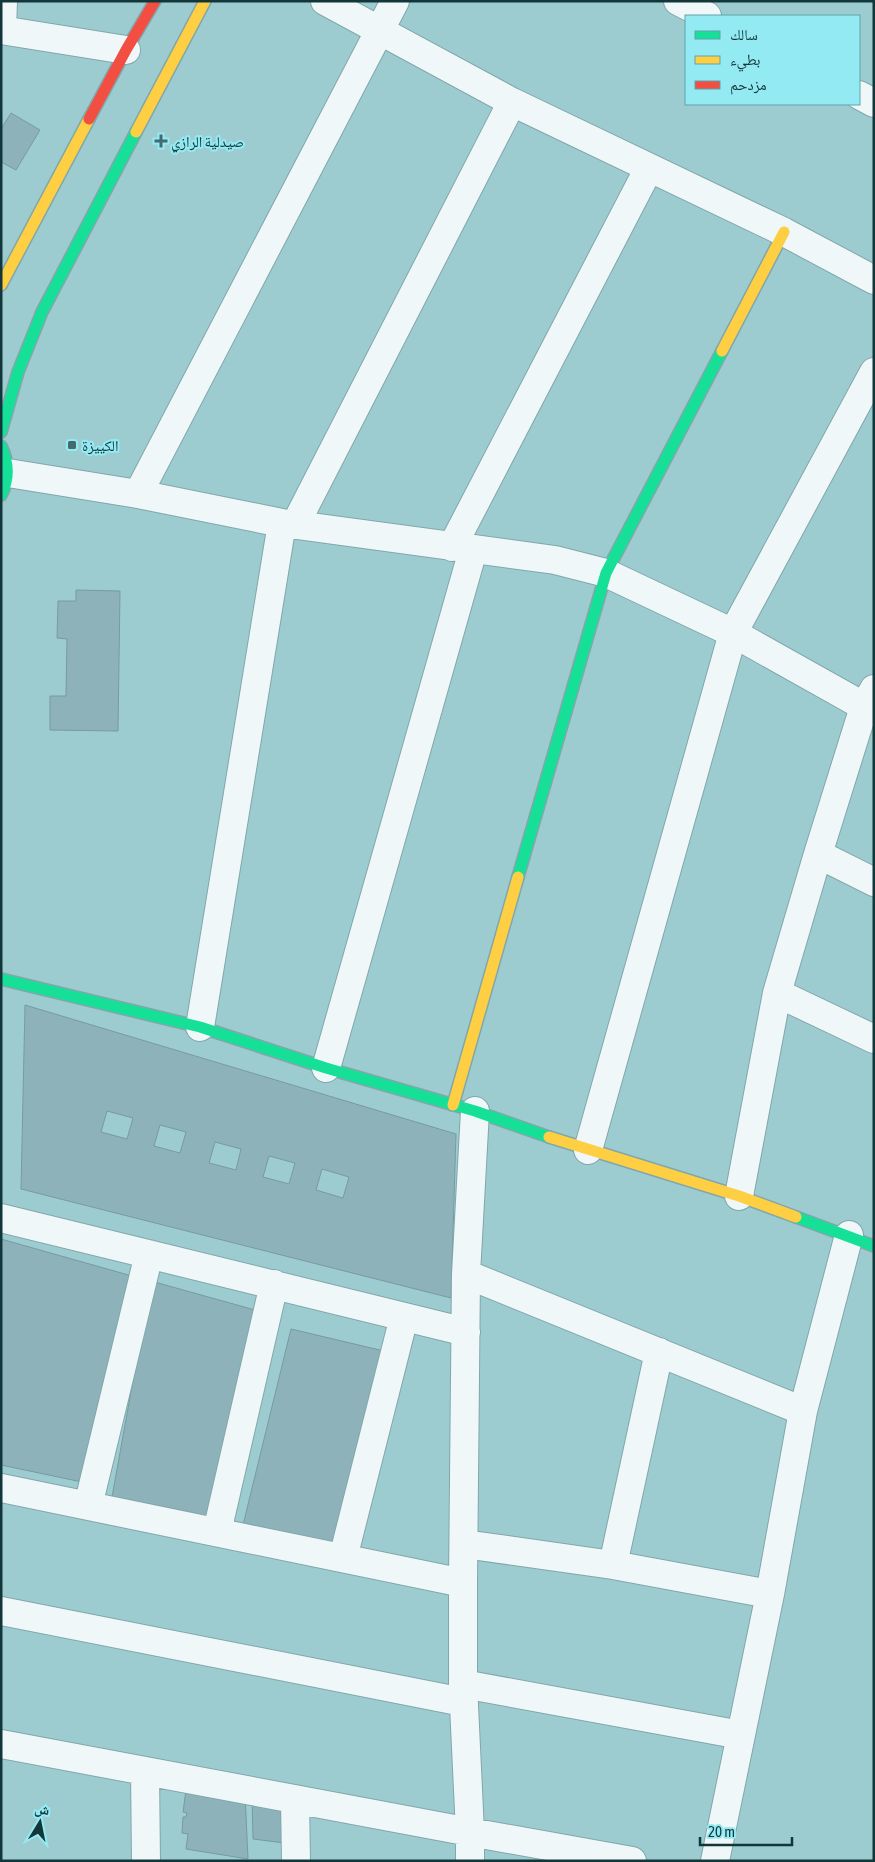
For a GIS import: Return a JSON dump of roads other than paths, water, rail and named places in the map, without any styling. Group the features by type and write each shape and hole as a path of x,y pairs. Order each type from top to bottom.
{"street":[{"path":"3,1 2,30 126,50"},
{"path":"1,285 126,50 155,1"},
{"path":"1,432 18,372 42,312 205,1"},
{"path":"325,1 379,32 512,102 784,232 874,280"},
{"path":"138,494 394,1"},
{"path":"678,1 705,15"},
{"path":"860,96 874,103"},
{"path":"200,1027 288,524 512,102"},
{"path":"326,1068 463,549 649,168"},
{"path":"470,1861 463,1693 466,1332 464,1108 606,573 784,232"},
{"path":"588,1150 733,633 874,372"},
{"path":"1,446 6,456 5,484 138,494 288,524 555,560 606,573 733,633 870,703 818,854 777,993 739,1196"},
{"path":"818,854 874,882"},
{"path":"1,979 200,1027 326,1068 464,1108 588,1150 739,1196 874,1246"},
{"path":"777,993 874,1039"},
{"path":"1,1218 466,1332"},
{"path":"715,1861 770,1594 803,1411 848,1235"},
{"path":"88,1506 149,1254"},
{"path":"466,1274 803,1411"},
{"path":"217,1532 274,1284"},
{"path":"343,1558 404,1317"},
{"path":"613,1566 659,1352"},
{"path":"1,1488 463,1582"},
{"path":"464,1544 613,1566 770,1594"},
{"path":"1,1611 463,1693 741,1735"},
{"path":"1,1744 632,1861"},
{"path":"145,1771 146,1861"},
{"path":"295,1800 296,1861"}],"place":[{"name":"صيدلية الرازي","path":"161,141"},
{"name":"الكييزة","path":"72,445"}]}
